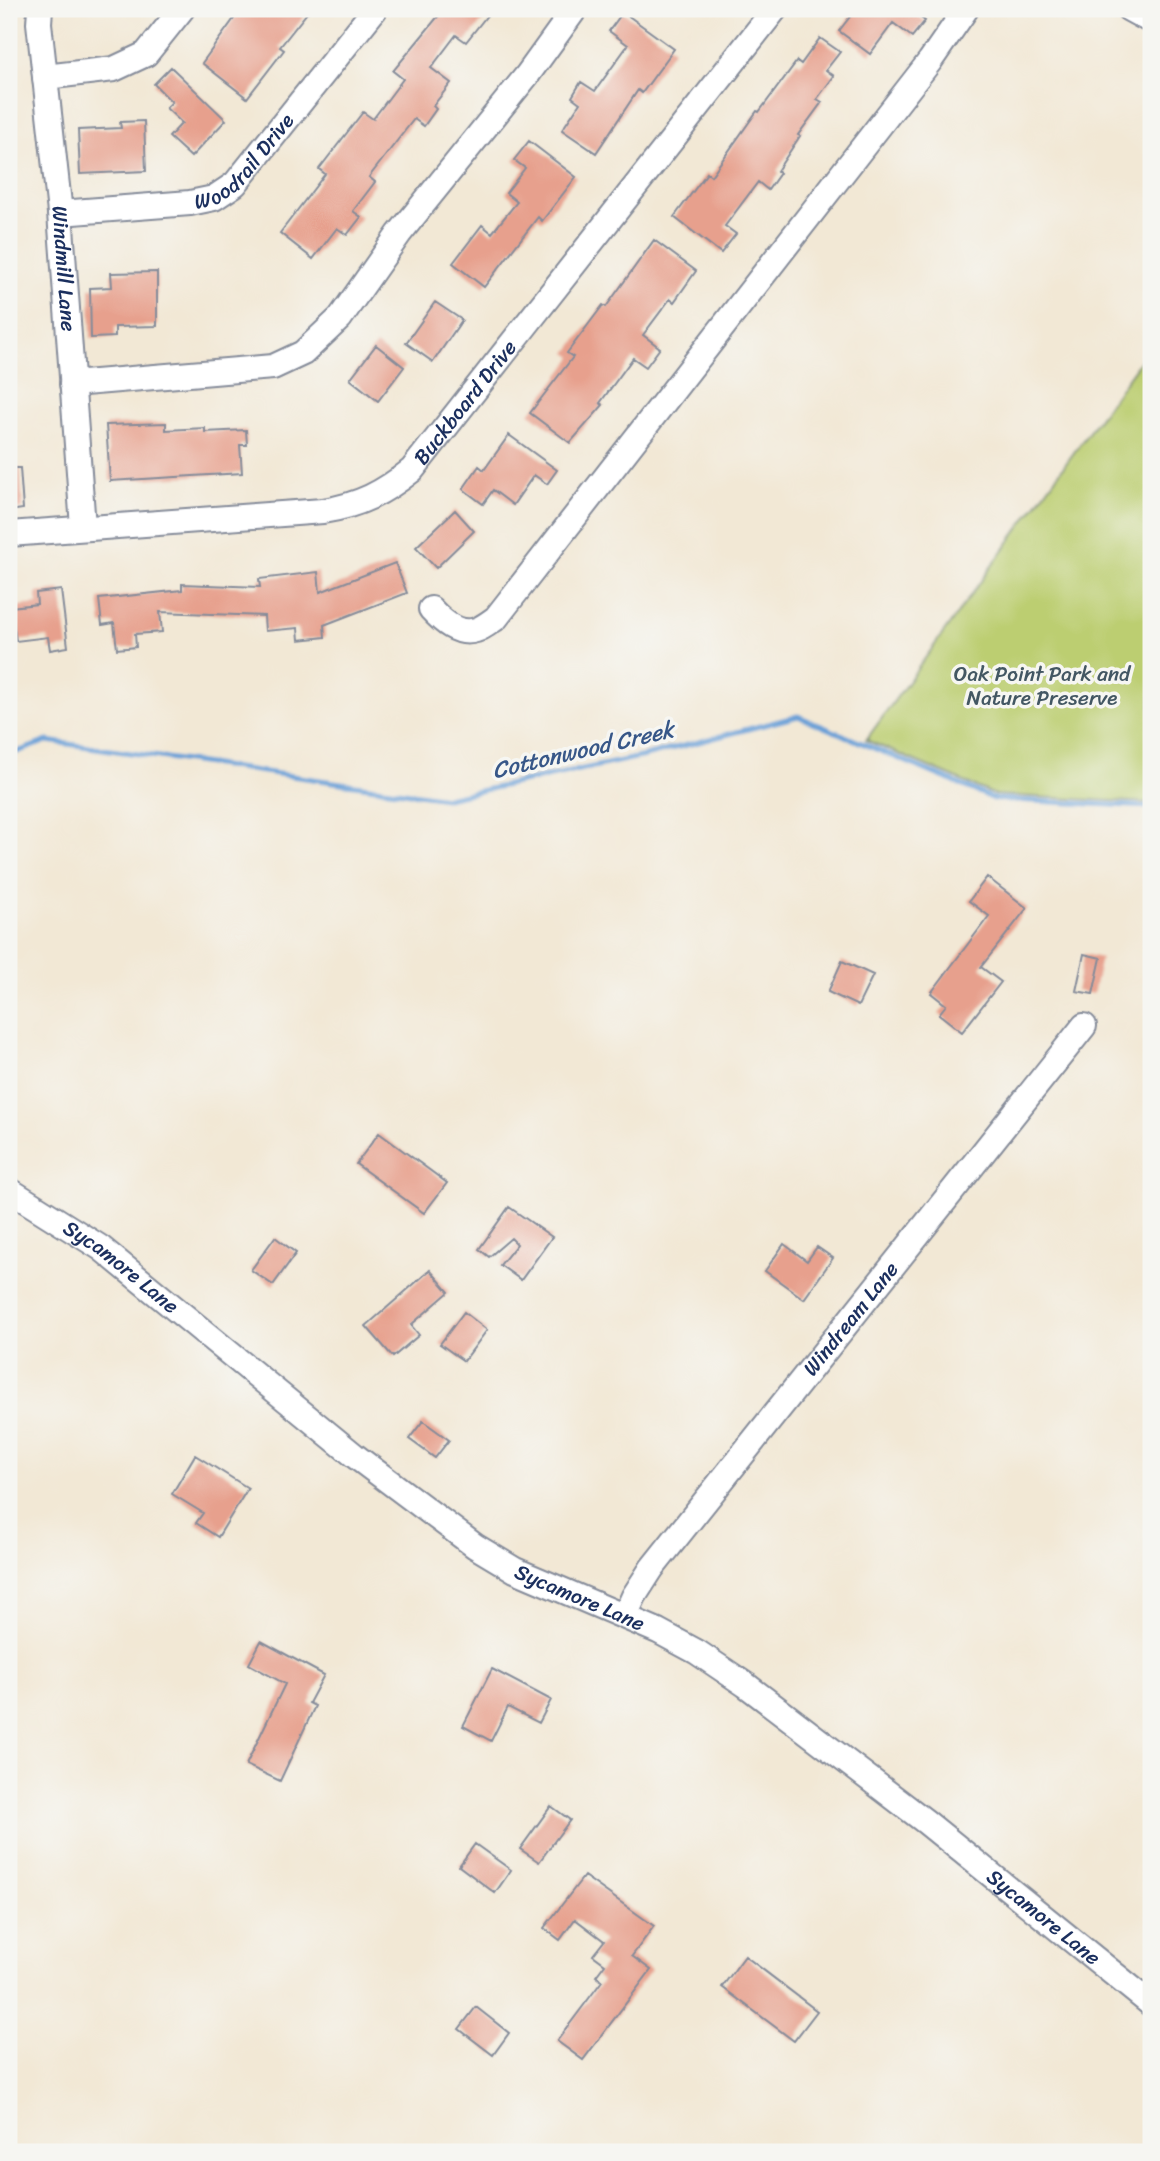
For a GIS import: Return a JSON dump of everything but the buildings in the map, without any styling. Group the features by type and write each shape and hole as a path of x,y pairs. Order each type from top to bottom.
{"street":[{"name":"Windmill Lane","path":"40,9 39,23 60,213 83,527"},
{"path":"45,77 114,69 146,54 182,9"},
{"name":"Woodrail Drive","path":"60,213 190,204 214,198 235,184 375,9"},
{"path":"72,384 273,367 303,353 340,318 399,234 528,74 575,9"},
{"name":"Buckboard Drive","path":"9,534 323,511 351,506 389,489 412,470 775,9"},
{"path":"431,609 444,623 459,630 475,631 496,618 929,61 966,9"},
{"path":"1129,9 1151,21"},
{"name":"Windream Lane","path":"625,1616 652,1568 1084,1026"},
{"name":"Sycamore Lane","path":"9,1190 64,1223 111,1256 355,1456 475,1546 515,1570 678,1641 746,1685 926,1822 1151,2004"}],"green space":[{"name":"Oak Point Park and Nature Preserve","path":"1151,346 1151,803 995,795 866,740"}],"waterway":[{"name":"Cottonwood Creek","path":"9,755 47,741 446,798 645,756 798,716 994,799 1151,807"}]}
